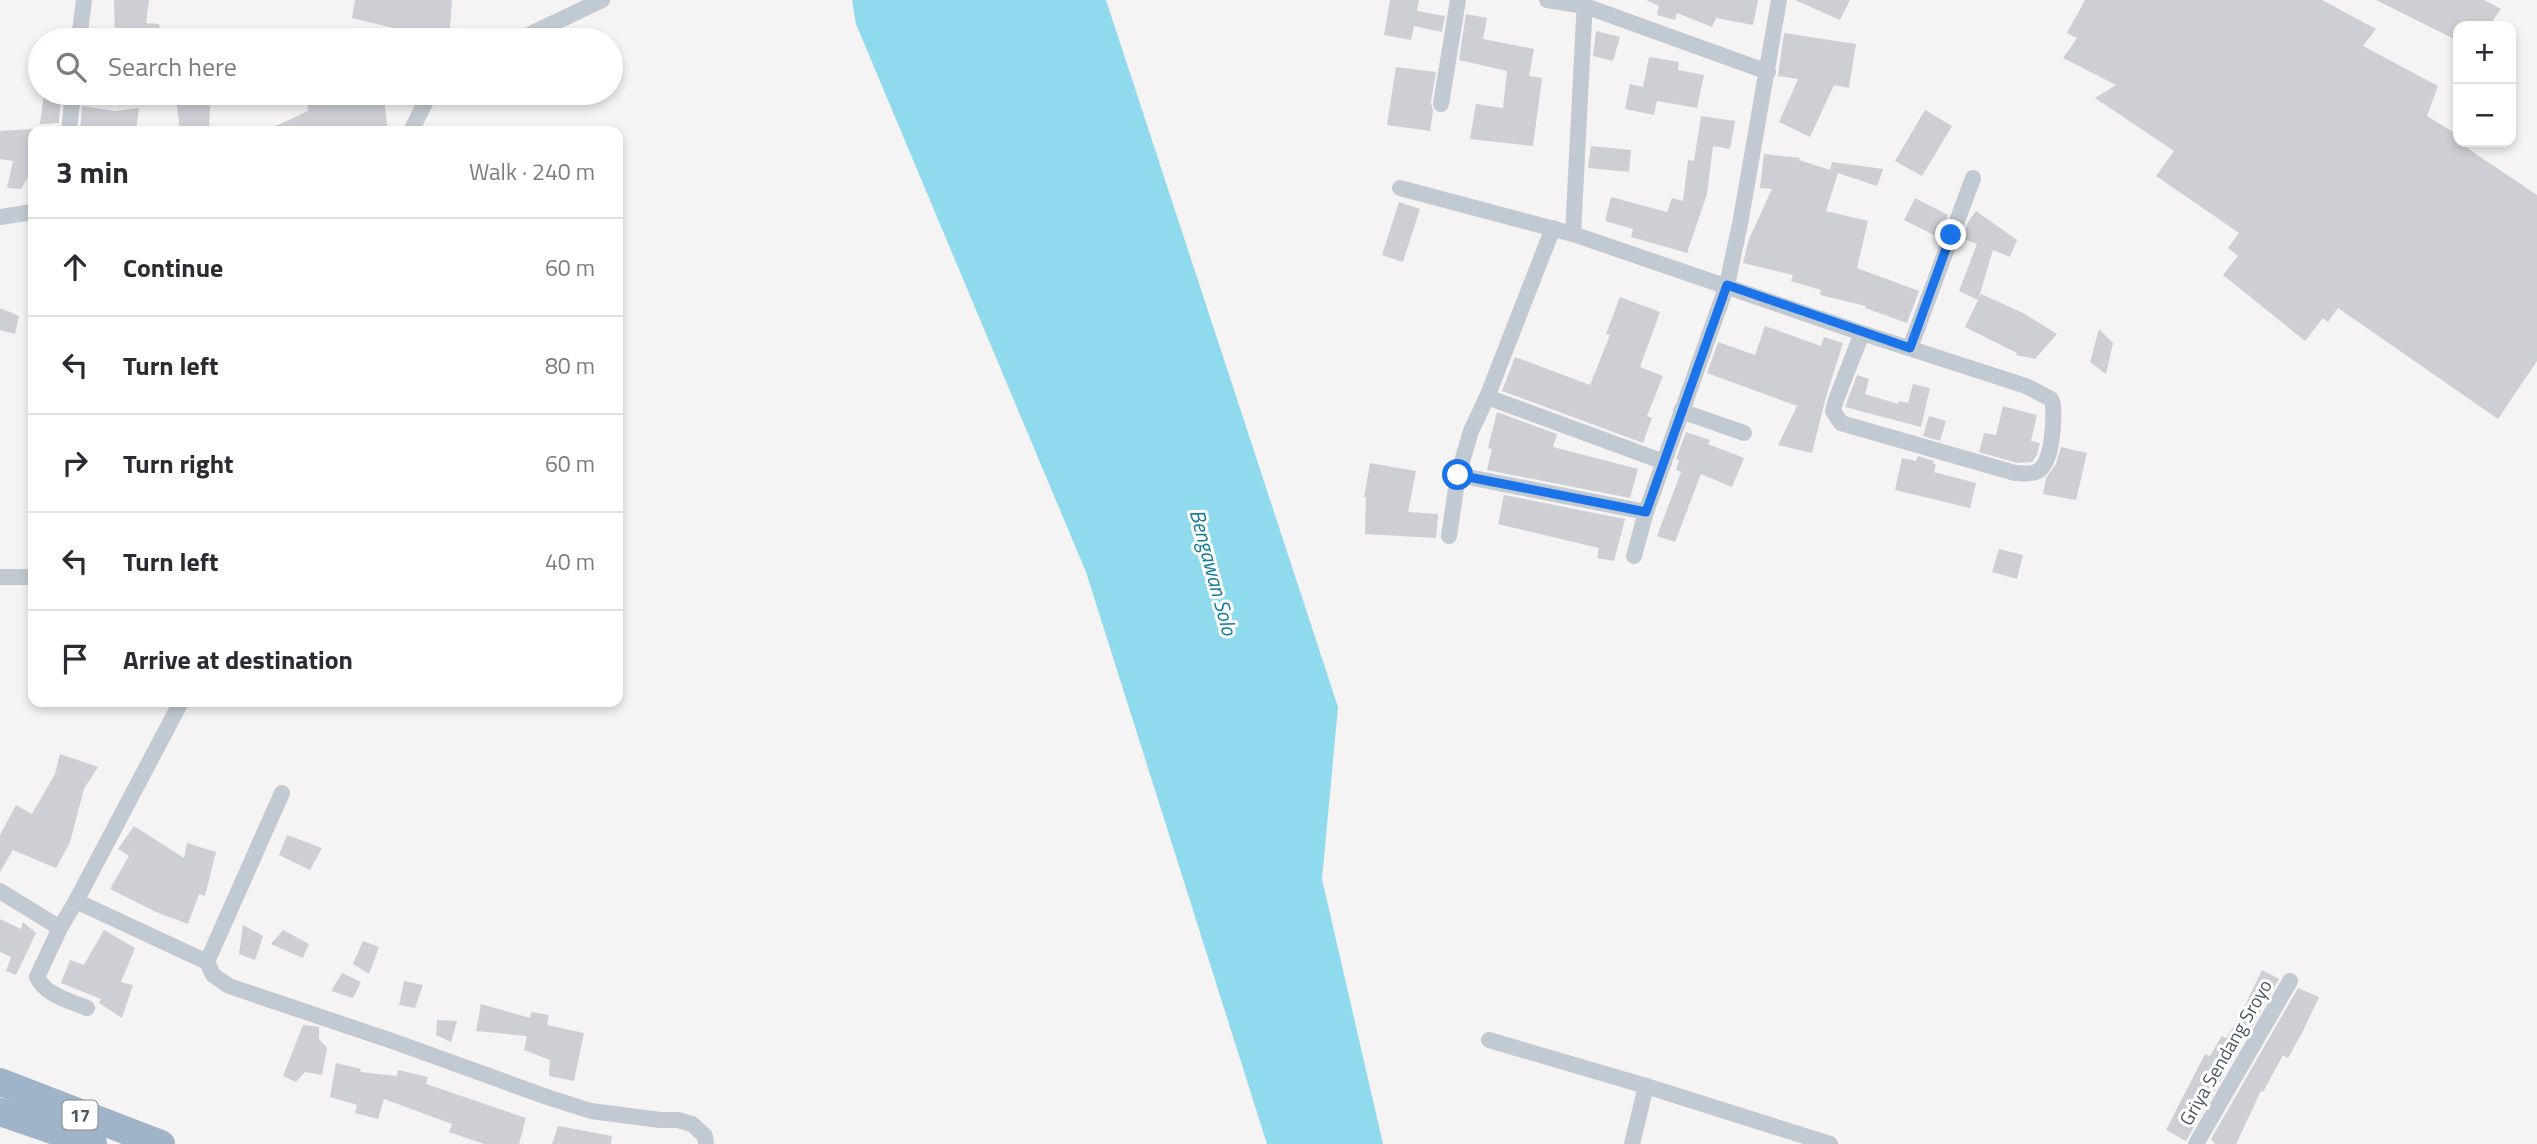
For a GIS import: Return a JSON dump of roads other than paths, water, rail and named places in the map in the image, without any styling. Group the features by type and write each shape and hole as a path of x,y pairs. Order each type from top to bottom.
{"highway":[{"name":"17","path":"0,1082 161,1144"},
{"name":"17","path":"0,1112 93,1144"}],"street":[{"path":"80,28 84,0"},
{"path":"543,28 602,0"},
{"path":"1441,104 1458,0"},
{"path":"1547,0 1585,3 1768,72"},
{"path":"1634,556 1646,512 1727,285 1768,72 1779,0"},
{"path":"1573,234 1585,3"},
{"path":"70,126 72,105"},
{"path":"414,126 424,105"},
{"path":"1910,348 1973,178"},
{"path":"1399,188 1573,234 2026,386 2052,399 2054,414 2051,439 2044,465 2037,472 2015,472 1841,423 1833,411 1862,333"},
{"path":"0,216 28,213"},
{"path":"1449,536 1458,475 1471,431 1487,397 1553,228"},
{"path":"1487,397 1664,462"},
{"path":"1681,411 1744,433"},
{"path":"1458,475 1646,512"},
{"path":"0,577 28,578"},
{"path":"87,1008 50,992 37,977 60,928 178,707"},
{"path":"207,962 282,793"},
{"path":"0,891 60,928"},
{"path":"76,901 207,962 214,975 229,986 592,1111 678,1120 692,1124 705,1136 706,1144"},
{"name":"Griya Sendang Sroyo","path":"2196,1144 2290,981"},
{"path":"1489,1040 1830,1144"},
{"path":"1632,1144 1646,1086"}],"water":[{"name":"Bengawan Solo","path":"852,0 1106,0 1338,707 1322,879 1383,1144 1267,1144 1086,572 856,24"}]}
